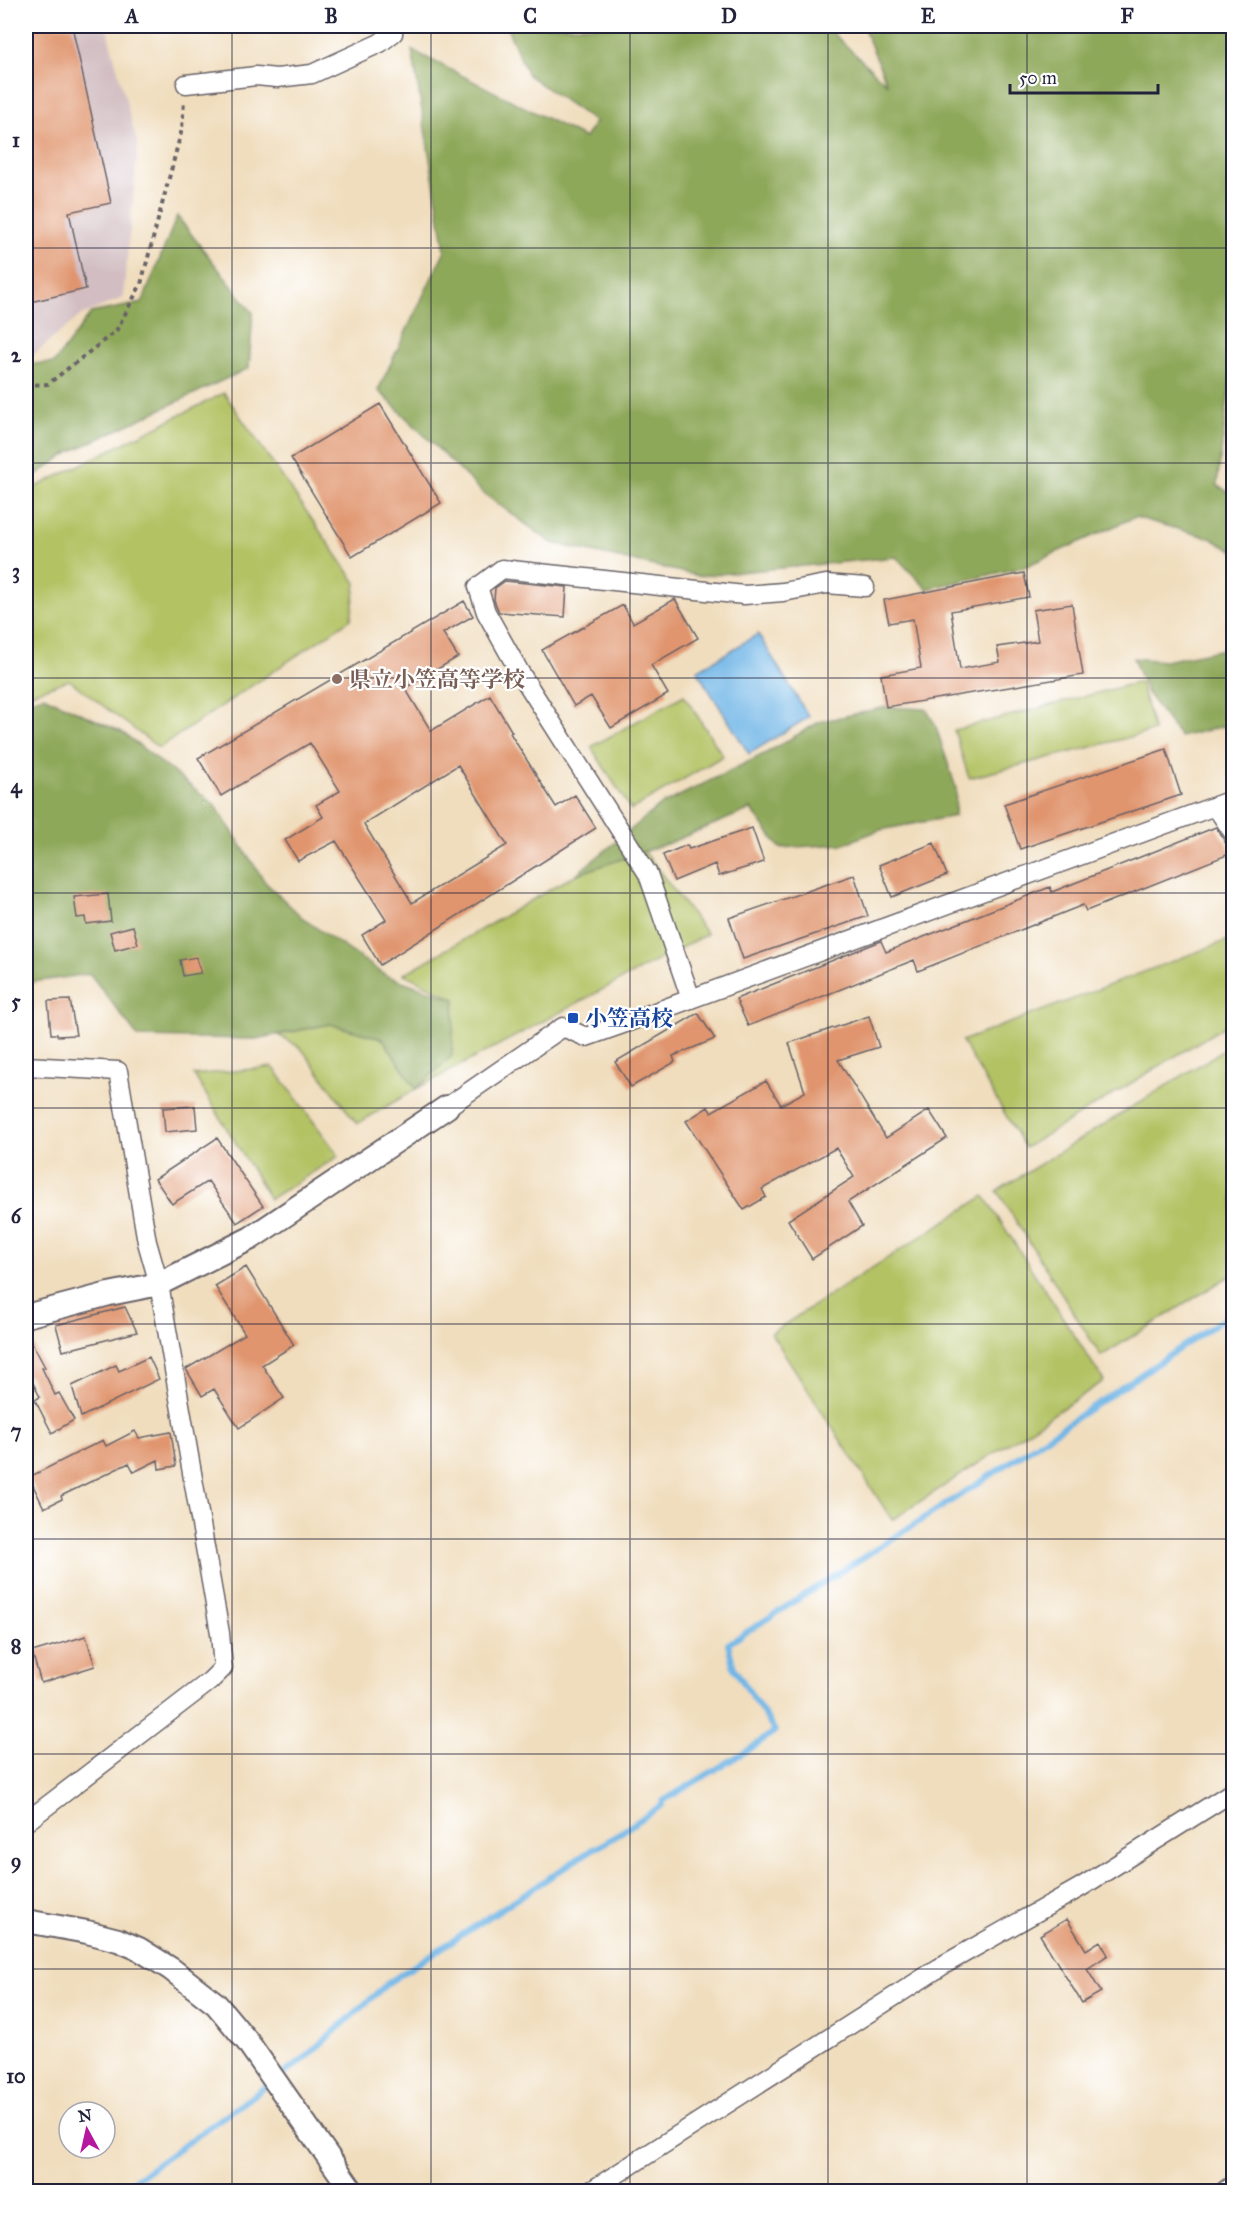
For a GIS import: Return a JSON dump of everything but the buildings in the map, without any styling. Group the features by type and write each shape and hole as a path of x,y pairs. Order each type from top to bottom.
{"street":[{"path":"186,84 255,76 277,78 312,74 380,44 393,33 391,26"},
{"path":"691,999 648,874 519,670 486,612 478,587 502,569 744,596 826,584 865,587"},
{"path":"26,1316 109,1294 159,1284 251,1238 563,1027 586,1037 1233,799"},
{"path":"1216,807 1233,834"},
{"path":"26,1066 118,1071 147,1242 159,1284 220,1633 223,1668 210,1681 26,1822"},
{"path":"589,2192 945,1965 1081,1887 1233,1791"},
{"path":"26,1921 107,1938 139,1950 171,1970 216,2004 247,2041 353,2192"},
{"path":"1227,2192 1233,2187"}],"path":[{"path":"26,385 48,384 116,332 141,284 182,129 186,84"}],"shaded area":[{"path":"26,26 106,26 138,146 123,298 81,315 33,355 26,357"}],"green space":[{"path":"506,26 825,26 887,84 863,26 1233,26 1234,371 1231,375 1217,485 1233,495 1233,551 1210,538 1135,517 1024,567 927,589 896,557 699,576 552,543 483,493 378,390 445,250 412,50 585,138 595,122 528,75"},
{"path":"177,216 253,313 249,368 70,452 26,481 26,364 54,363 91,313 142,303"},
{"path":"224,393 356,583 351,619 159,748 69,680 26,695 26,492"},
{"path":"1233,645 1233,724 1180,737 1147,693 1133,658 1165,661 1229,648"},
{"path":"1140,682 1154,731 969,778 954,730"},
{"path":"684,695 723,756 631,810 591,747"},
{"path":"43,696 122,732 215,805 265,882 305,920 387,976 455,999 452,1056 416,1089 383,1039 330,1024 256,1039 138,1037 90,974 26,983 26,701"},
{"path":"886,707 926,709 935,724 956,788 955,816 880,830 843,844 780,848 751,809 669,843 575,875 661,805 768,752 819,722"},
{"path":"644,851 707,934 416,1089 357,1124 301,1048 278,1035 330,1024 383,1039 416,1088 455,999 404,974 575,875"},
{"path":"1233,938 1233,1021 1025,1148 962,1041"},
{"path":"1233,1044 1233,1274 1101,1356 997,1191"},
{"path":"273,1067 339,1156 270,1199 194,1075"},
{"path":"984,1196 1104,1381 892,1520 771,1333"}],"water":[{"path":"758,634 809,717 749,754 697,671"}],"waterway":[{"path":"118,2192 303,2060 388,1983 602,1845 662,1805 663,1801 753,1747 775,1731 734,1668 728,1644 982,1481 1234,1312"}],"place":[{"name":"県立小笠高等学校","path":"337,679"},
{"name":"小笠高校","path":"573,1018"}]}
